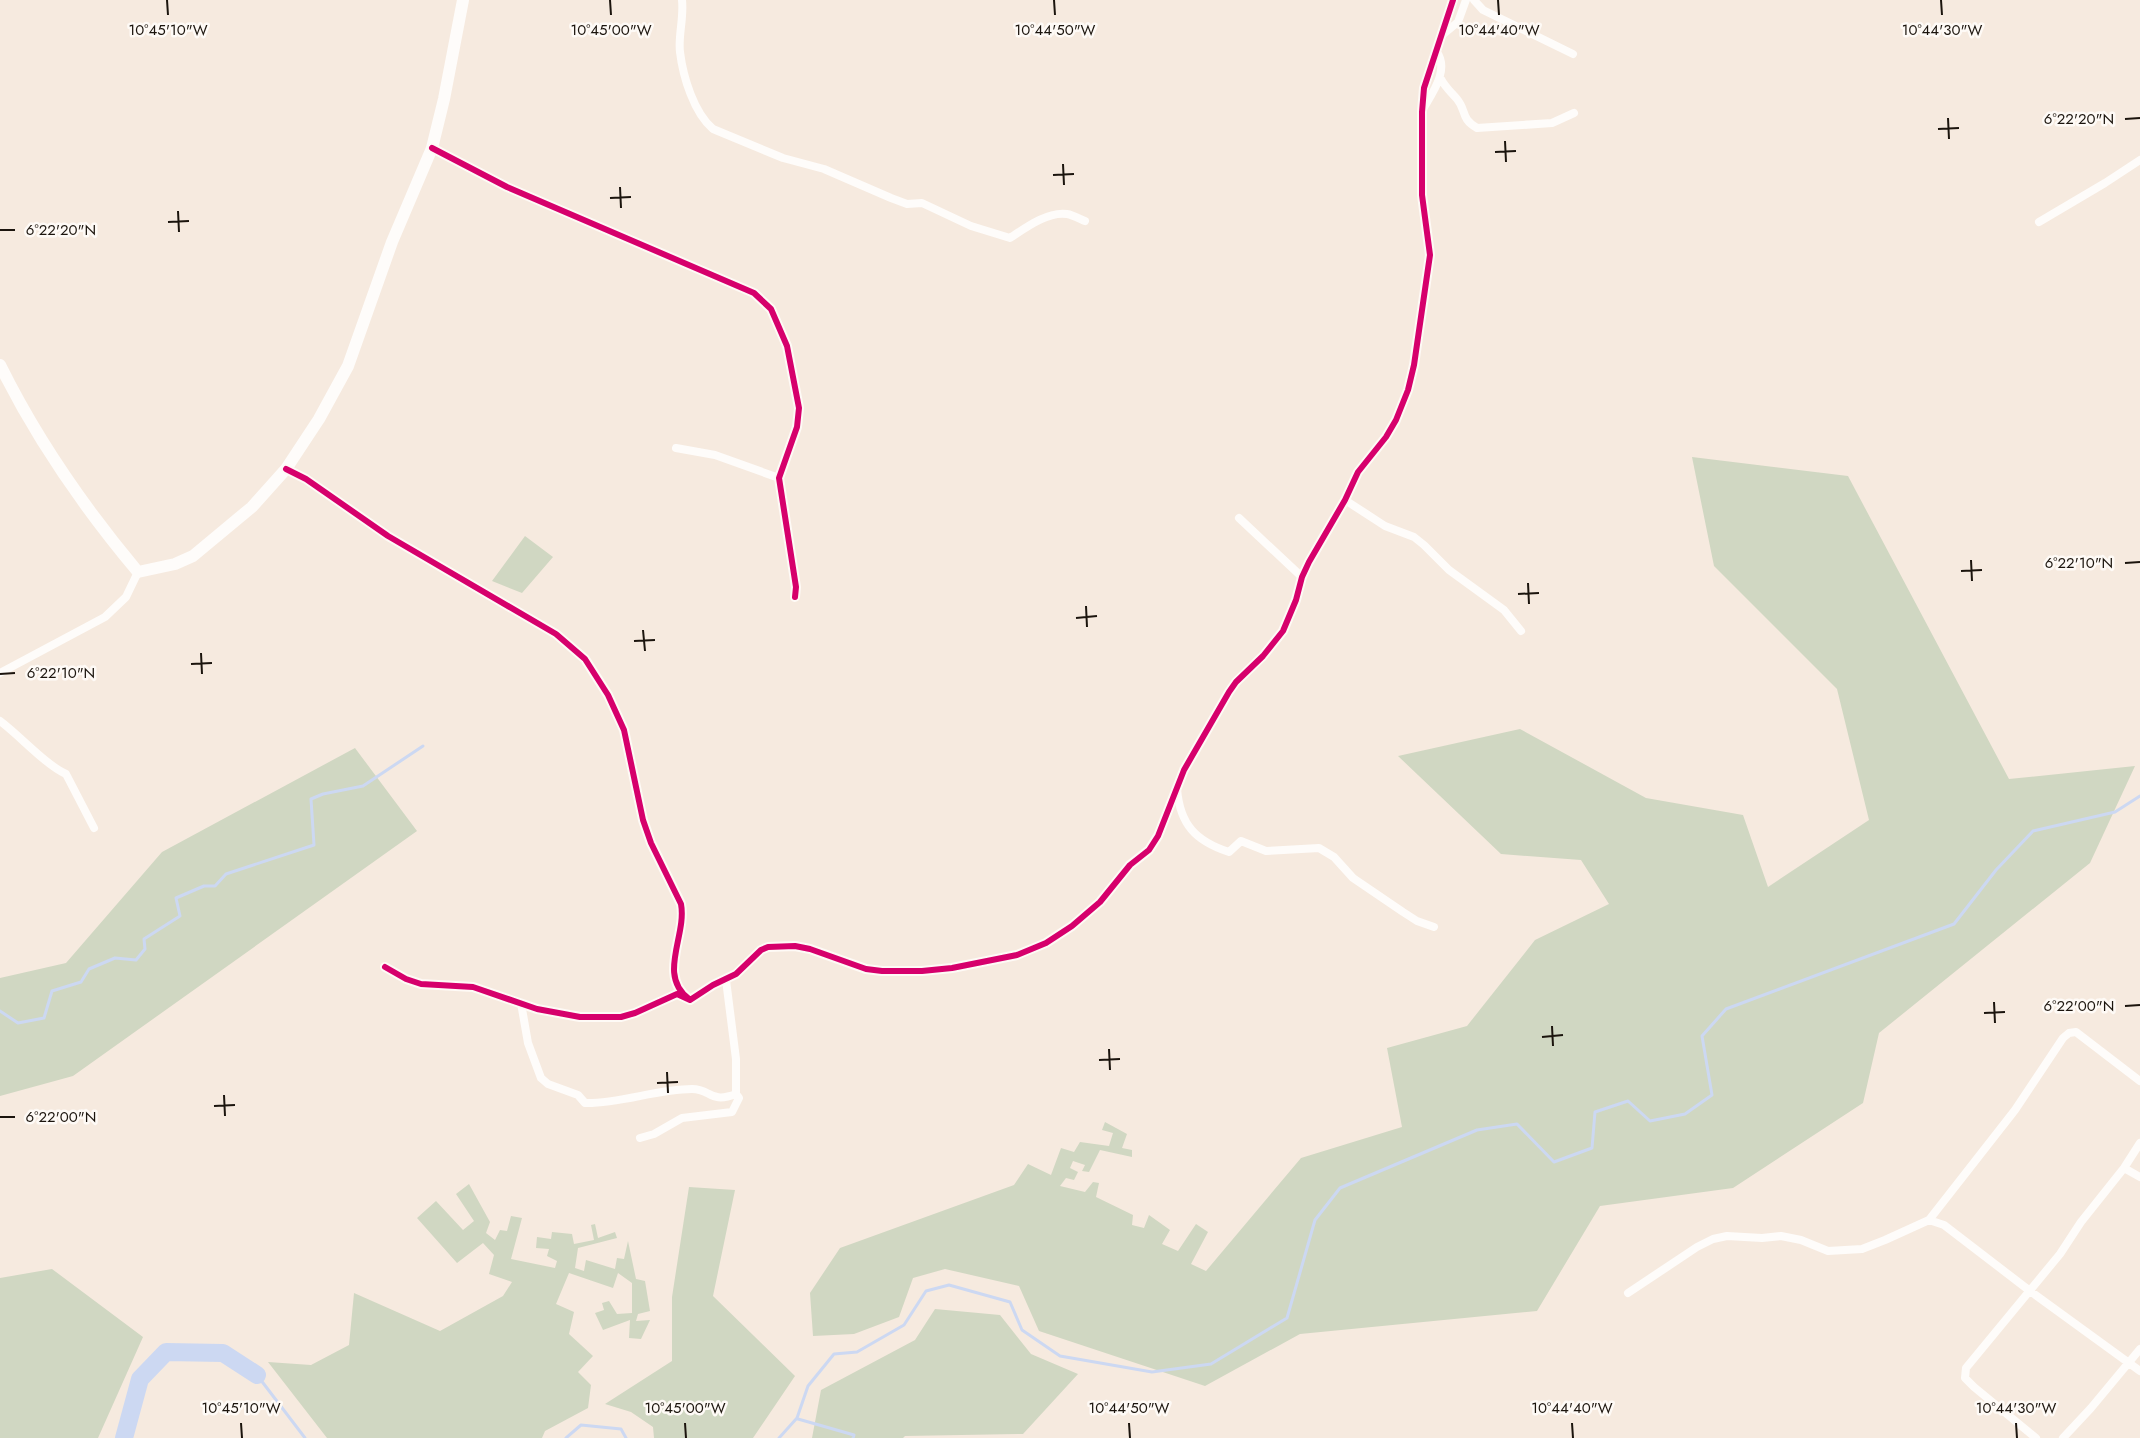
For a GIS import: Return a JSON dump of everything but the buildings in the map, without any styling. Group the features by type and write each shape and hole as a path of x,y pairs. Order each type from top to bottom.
{"main road":[{"path":"0,365 17,399 53,458 116,546 138,572 176,564 193,556 252,507 286,469 319,419 348,366 392,242 432,148 463,0"}],"street":[{"path":"682,0 684,14 680,52 690,93 697,110 713,129 783,158 824,169 907,204 922,203 971,226 1010,238 1032,224 1051,216 1066,213 1085,221"},
{"path":"690,1000 736,974 761,950 780,945 810,949 866,969 895,972 952,968 1017,955 1059,936 1100,902 1130,865 1149,850 1158,836 1177,785 1198,745 1236,682 1256,664 1282,631 1296,600 1302,577 1358,472 1386,437 1396,420 1408,390 1430,255 1422,195 1424,88 1454,0"},
{"path":"1441,36 1458,22 1466,0"},
{"path":"1474,0 1483,10 1573,54"},
{"path":"1422,112 1440,79 1441,57 1436,51"},
{"path":"1440,79 1459,100 1467,122 1477,128 1552,123 1574,112"},
{"path":"432,148 507,188 754,293 771,309 787,346 799,408 797,427 779,478 796,587 795,597"},
{"path":"2039,222 2140,160"},
{"path":"676,448 715,455 779,478"},
{"path":"286,469 306,479 387,536 556,634 585,659 608,695 624,730 643,820 656,856 681,904 683,913 673,967 674,979 681,994 690,1000"},
{"path":"1345,500 1385,526 1419,541 1449,570 1504,610 1521,631"},
{"path":"1239,518 1302,577"},
{"path":"0,673 105,617 126,597 138,572"},
{"path":"0,721 57,770 66,774 94,828"},
{"path":"1177,785 1179,810 1184,821 1201,840 1215,848 1229,852 1241,841 1266,851 1319,848 1334,857 1353,878 1417,921 1434,927"},
{"path":"385,967 406,979 421,984 473,987 537,1009 580,1017 607,1018 635,1013 677,994 690,1000"},
{"path":"640,1138 654,1134 682,1118 732,1112 739,1098 736,1094 736,1059 726,980"},
{"path":"521,1003 528,1044 541,1078 548,1084 578,1095 585,1103 599,1103 675,1089 697,1089 714,1097 724,1098 736,1094"},
{"path":"1628,1293 1697,1247 1713,1239 1727,1236 1762,1238 1781,1236 1801,1240 1828,1251 1862,1248 1929,1220 2015,1110 2068,1033 2076,1032 2140,1080"},
{"path":"2036,1438 1996,1407 1965,1378 1966,1368 2060,1254 2140,1143"},
{"path":"2124,1168 2140,1177"},
{"path":"1929,1220 1944,1225 2140,1371"},
{"path":"2063,1438 2140,1348"}],"green space":[{"path":"1692,457 1848,476 2009,779 2135,766 2090,863 1879,1033 1863,1103 1733,1188 1600,1206 1537,1311 1300,1334 1205,1386 1039,1331 1019,1286 945,1269 913,1278 899,1317 854,1334 813,1336 810,1293 840,1248 1014,1185 1028,1164 1051,1175 1061,1148 1074,1152 1080,1142 1109,1146 1113,1133 1102,1130 1105,1122 1127,1134 1122,1148 1132,1150 1132,1157 1100,1150 1089,1172 1082,1171 1085,1165 1073,1161 1070,1168 1078,1172 1074,1180 1066,1178 1060,1186 1085,1192 1093,1182 1099,1183 1096,1197 1133,1215 1132,1225 1144,1228 1149,1215 1170,1230 1162,1244 1178,1251 1196,1224 1208,1232 1191,1264 1206,1271 1301,1158 1402,1127 1387,1048 1467,1026 1535,940 1609,904 1581,860 1501,854 1398,756 1520,729 1646,798 1743,815 1768,887 1869,820 1837,689 1714,566"},
{"path":"525,536 553,557 522,593 492,581"},
{"path":"355,748 417,831 73,1076 0,1096 0,978 66,963 162,852"},
{"path":"469,1184 490,1222 486,1233 495,1240 500,1230 507,1231 511,1216 522,1218 511,1259 555,1268 557,1261 547,1256 549,1249 536,1248 537,1237 551,1239 552,1232 572,1234 574,1244 594,1240 591,1225 595,1224 598,1238 615,1232 617,1238 578,1248 575,1268 584,1271 586,1260 615,1269 617,1258 624,1259 628,1241 636,1279 645,1281 650,1311 638,1314 636,1321 650,1320 641,1339 629,1338 630,1320 603,1330 595,1313 604,1310 602,1303 609,1301 617,1314 632,1313 632,1283 618,1273 613,1288 569,1273 556,1304 574,1312 569,1334 593,1356 578,1372 591,1385 588,1408 545,1431 542,1438 327,1438 268,1362 311,1365 349,1345 354,1293 440,1331 503,1296 512,1282 489,1274 494,1255 483,1243 457,1263 417,1218 436,1201 463,1230 474,1221 456,1194"},
{"path":"689,1187 735,1190 713,1296 795,1376 753,1438 654,1438 653,1427 631,1412 605,1404 672,1361 672,1297"},
{"path":"52,1269 143,1337 98,1438 0,1438 0,1278"},
{"path":"935,1309 1000,1315 1031,1354 1078,1374 1023,1434 812,1438 821,1390 915,1340"}],"waterway":[{"path":"0,1011 18,1023 44,1018 52,991 81,982 89,969 115,958 136,960 145,949 144,939 180,916 176,898 204,886 215,886 226,874 314,845 311,799 323,794 363,786 423,746"},
{"path":"779,1438 797,1418 808,1386 834,1354 857,1352 904,1325 926,1291 949,1285 1010,1302 1022,1330 1060,1356 1152,1372 1211,1364 1287,1318 1315,1220 1340,1188 1477,1130 1517,1124 1554,1162 1592,1148 1595,1112 1628,1101 1650,1121 1685,1114 1712,1095 1702,1036 1726,1009 1954,924 1996,870 2033,831 2115,812 2140,796"},
{"path":"124,1438 140,1379 166,1352 223,1353 257,1375"},
{"path":"257,1375 305,1438"},
{"path":"798,1419 854,1435 853,1438"},
{"path":"566,1438 581,1425 621,1429 626,1438"}],"cycle path":[{"path":"385,967 406,979 421,984 473,987 537,1009 580,1017 621,1017 677,994 690,1000 736,974 761,950 768,947 795,946 810,949 866,969 882,971 952,968 1017,955 1046,943 1072,926 1100,902 1130,865 1149,850 1158,836 1184,770 1229,692 1283,631 1309,562 1345,500 1358,472 1386,437 1396,420 1408,390 1414,365 1430,255 1422,195 1424,88 1453,0"},
{"path":"432,148 507,187 754,293 771,309 787,346 799,408 797,427 779,478 796,587 795,597"},
{"path":"286,469 306,479 388,536 556,634 585,659 608,695 624,730 643,820 651,843 681,904 682,916 675,954 675,979 689,999"}]}
